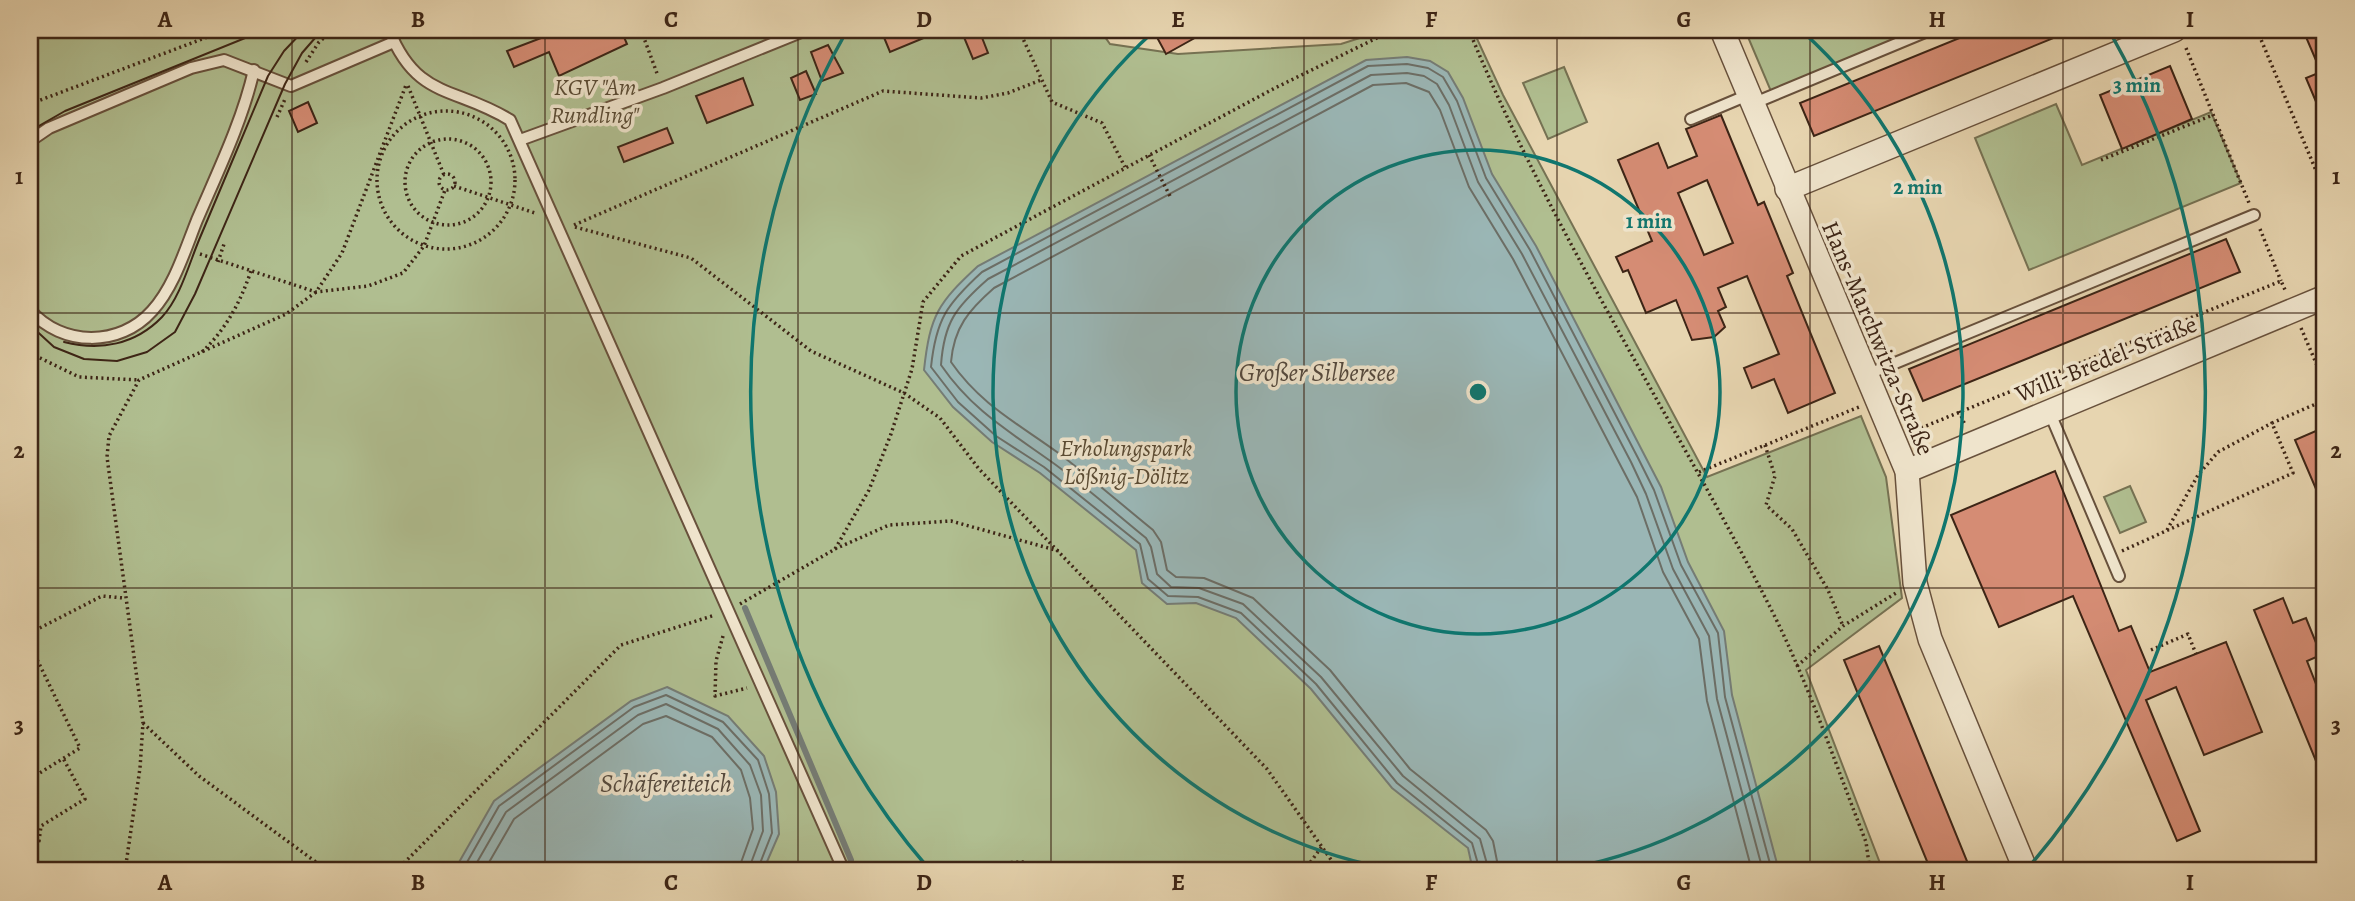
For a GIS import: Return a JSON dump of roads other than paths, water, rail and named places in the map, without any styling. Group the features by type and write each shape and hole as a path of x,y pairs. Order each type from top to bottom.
{"street":[{"name":"Hans-Marchwitza-Straße","path":"1722,30 1907,471 1916,583 1930,639 2025,871"},
{"path":"1787,188 2179,36"},
{"name":"Willi-Bredel-Straße","path":"1907,471 2325,297"}],"lane":[{"path":"389,30 403,61 422,79 450,95 493,109 510,120 844,871"},
{"path":"520,140 663,88 806,30"},
{"path":"1691,119 1750,100 1930,30"},
{"path":"30,141 49,128 191,68 224,60 291,86 394,42"},
{"path":"30,310 60,333 85,338 110,337 121,333 133,328 153,310 170,284 186,248 247,102 254,70"},
{"path":"1866,375 2254,215"},
{"path":"2049,410 2119,576"}],"water":[{"name":"Großer Silbersee","path":"1407,57 1430,61 1448,72 1463,98 1492,174 1536,246 1661,487 1688,562 1724,631 1732,695 1779,871 1473,871 1468,848 1392,788 1311,689 1236,618 1196,603 1167,604 1142,583 1136,550 1040,473 992,442 953,407 924,370 929,336 938,311 978,266 1366,60"},
{"name":"Schäfereiteich","path":"667,687 728,716 764,756 776,792 779,834 763,871 454,871 494,801 631,701"}],"waterway":[{"path":"745,608 851,860"}],"tram line":[{"path":"30,131 65,111 265,30"},
{"path":"64,342 91,346 129,340 162,317 183,280 268,76 284,51 304,30"},
{"path":"30,325 54,347 84,359 117,361 147,352 175,332 195,294 285,84 302,53 322,30"}],"park label":[{"name":"KGV \"Am Rundling\"","path":"595,101"},
{"name":"Erholungspark Lößnig-Dölitz","path":"1126,462"}]}
